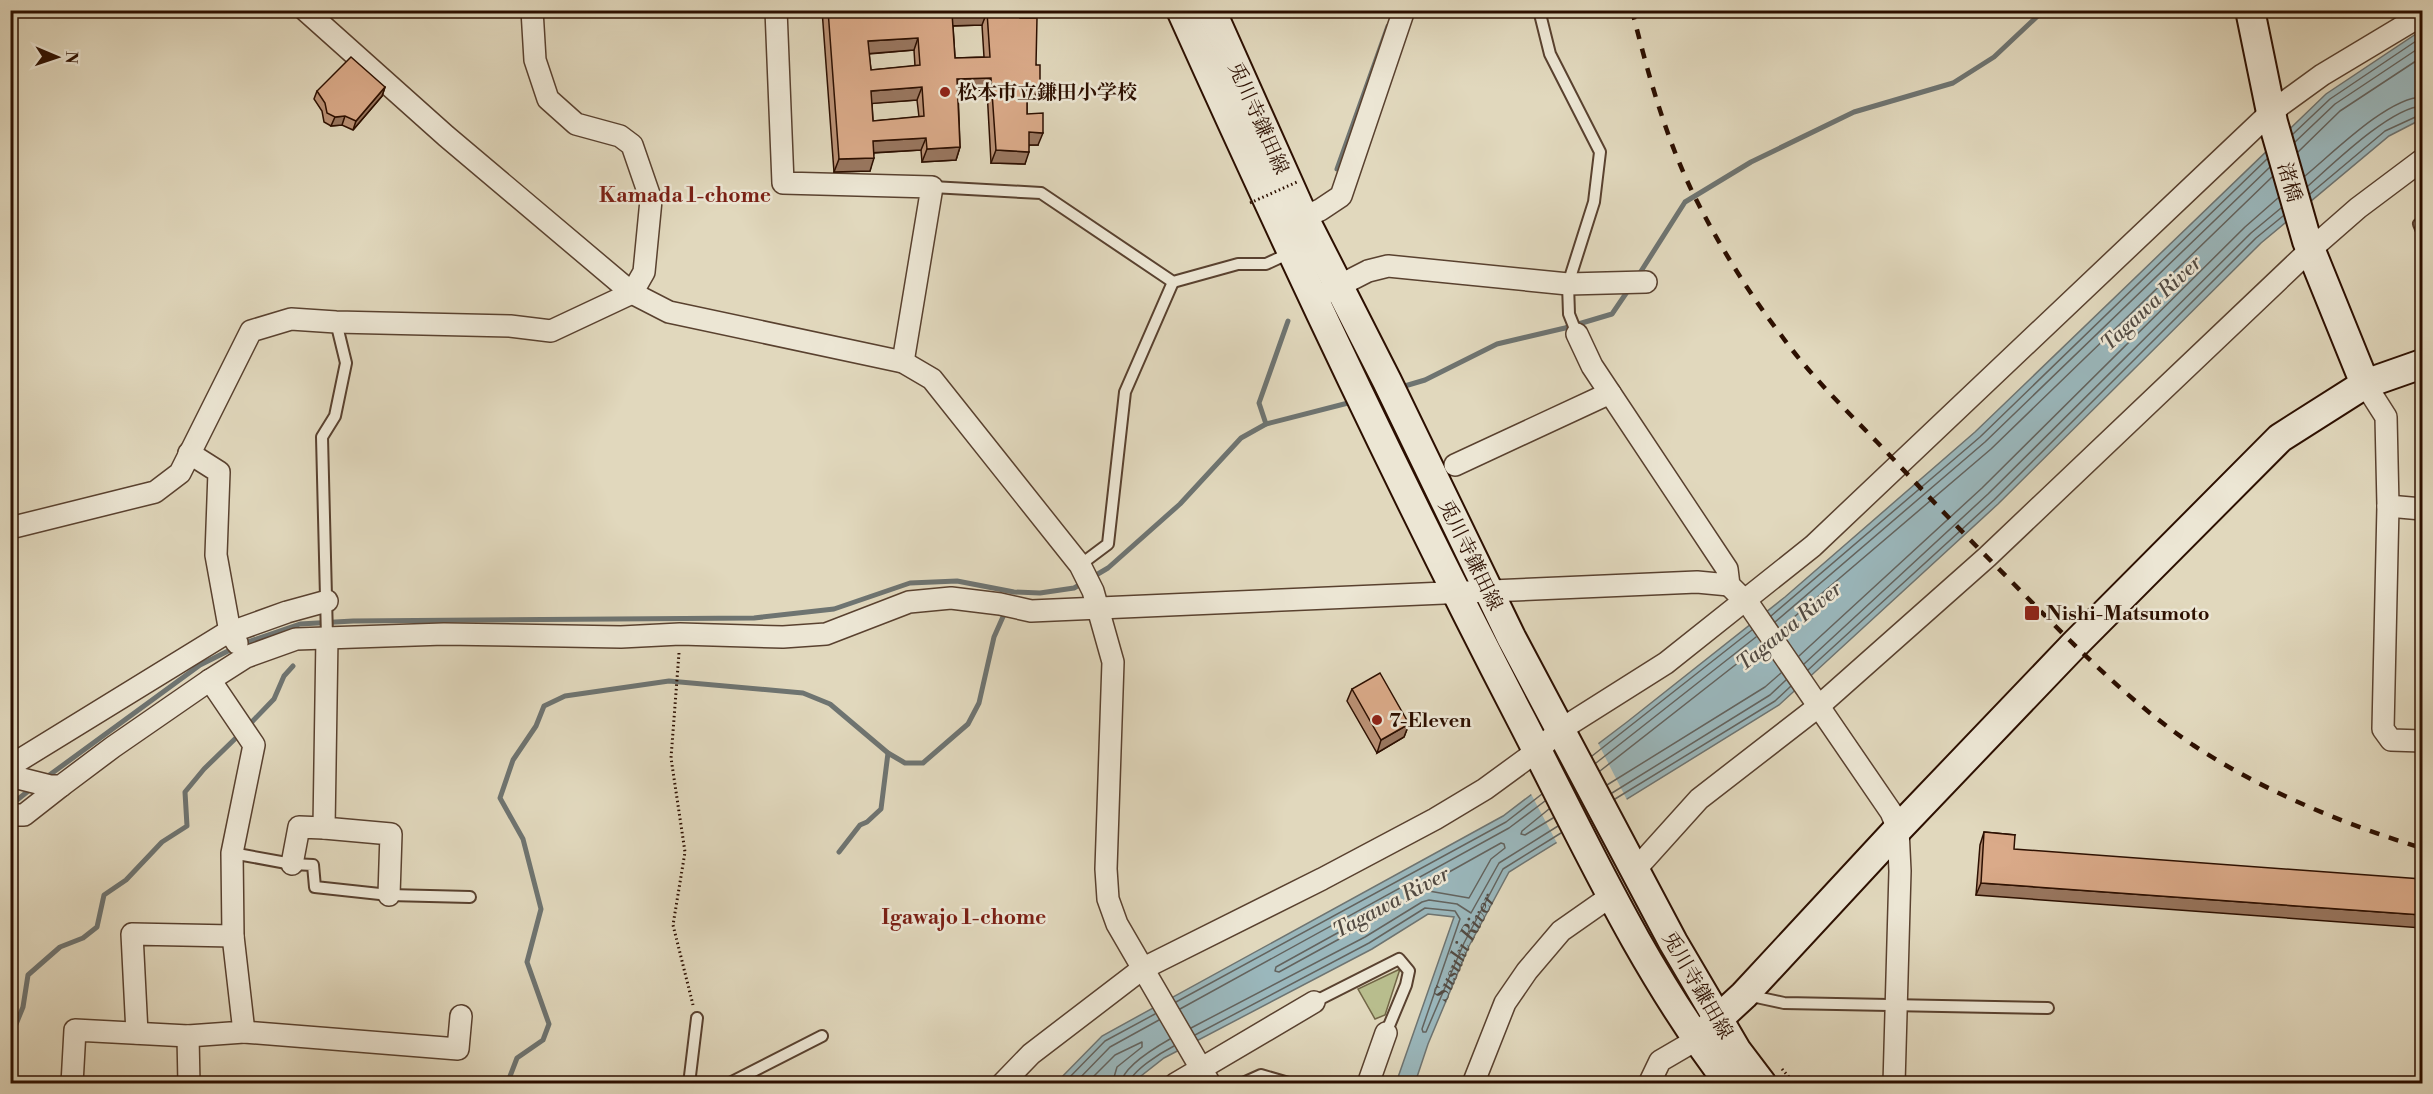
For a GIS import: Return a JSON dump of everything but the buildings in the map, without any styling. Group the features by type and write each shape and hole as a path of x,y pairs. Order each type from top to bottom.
{"main road":[{"name":"兎川寺鎌田線","path":"1181,10 1292,232 1326,293 1391,390 1488,592 1673,942 1737,1051 1762,1083"},
{"name":"兎川寺鎌田線","path":"1211,10 1292,232"},
{"name":"渚橋","path":"2250,10 2272,117 2309,245 2366,384"},
{"name":"兎川寺鎌田線","path":"1326,293 1360,399 1456,593 1608,889 1664,991 1696,1040 1730,1083"},
{"path":"1696,1040 1744,995 1898,829 2074,645 2280,438 2366,384 2422,364"}],"street":[{"path":"304,10 446,136 632,293 669,312 903,362 932,379 1089,584 1113,662 1106,869 1108,899 1117,924 1203,1070"},
{"path":"10,528 155,492 180,473 251,331 291,319 510,326 551,331 632,293 644,272 651,200 632,145 620,136 576,124 548,99 535,60 532,10"},
{"path":"776,10 783,183 932,187 903,362"},
{"path":"1292,232 1341,196 1404,10"},
{"path":"1002,1083 1031,1054 1145,974 1435,819 1485,789 1539,754 1747,604 2272,117 2322,75 2422,15"},
{"path":"1632,865 1699,799 1817,703 1987,557 2309,245 2422,160"},
{"path":"1326,293 1368,271 1388,266 1568,284 1646,282"},
{"path":"1577,334 1592,366 1727,569 1729,585 1747,604 1891,812 1898,829 1900,872 1894,1083"},
{"path":"2366,384 2386,417 2388,506 2383,729 2391,740 2422,741"},
{"path":"1455,465 1610,393"},
{"path":"189,453 219,472 216,555 230,632 246,657"},
{"path":"2388,506 2422,509"},
{"path":"10,814 24,815 55,786 246,657 296,639 444,634 621,637 680,634 783,637 826,634 909,603 951,598 1000,604 1031,611 1089,584 1456,593 1697,582 1729,585"},
{"path":"11,773 213,641 230,632 287,612 327,601"},
{"path":"324,828 327,637"},
{"path":"210,680 254,745 232,853 233,936 244,1032"},
{"path":"11,773 55,786"},
{"path":"292,864 299,826 391,834 390,895"},
{"path":"1473,1083 1505,1003 1527,971 1561,931 1608,889"},
{"path":"137,1033 132,934 233,936"},
{"path":"1174,1083 1203,1070 1314,1002"},
{"path":"72,1083 75,1030 188,1036 244,1032 458,1049 461,1016"},
{"path":"1368,1083 1386,1034"},
{"path":"188,1036 189,1083"},
{"path":"1649,1083 1660,1061 1696,1040"}],"lane":[{"path":"1539,10 1550,54 1600,152 1594,201 1568,284 1569,314 1577,334"},
{"path":"932,187 1041,193 1173,282 1238,264 1266,264 1292,232"},
{"path":"2422,222 2420,224 2422,231"},
{"path":"1089,584 1108,544 1125,392 1173,282"},
{"path":"327,637 322,437 335,416 346,363 336,322"},
{"path":"232,853 292,864 313,865 315,887 390,895 470,897"},
{"path":"1314,1002 1400,959 1409,971 1406,985 1386,1034"},
{"path":"1744,995 1784,1003 2048,1008"},
{"path":"689,1083 697,1018"},
{"path":"728,1083 822,1036"},
{"path":"1241,1083 1261,1075 1292,1083"}],"path":[{"path":"1250,204 1297,182"},
{"path":"680,634 670,758 685,852 674,925 697,1018"}],"green space":[{"path":"1400,969 1385,1015 1375,1019 1358,989"}],"water":[{"path":"2422,30 2422,119 2389,136 2261,243 1998,504 1779,705 1509,872 1469,946 1428,1044 1415,1083 1396,1083 1454,917 1428,914 1372,949 1164,1058 1132,1083 1055,1084 1102,1036 1503,816 1627,722 1785,597 1975,432 2326,94"}],"pier":[{"path":"1597,741 1628,802 1558,845 1530,792"}],"waterway":[{"path":"1638,276 1685,202 1751,162 1854,112 1953,83 1994,57 2044,10"},
{"path":"1337,169 1388,26"},
{"path":"1398,388 1425,380 1497,344 1612,314 1629,289"},
{"path":"1266,424 1259,403 1288,321"},
{"path":"1091,578 1108,568 1180,504 1241,438 1266,424 1352,402"},
{"path":"242,644 300,624 353,621 754,618 834,609 910,583 957,581 1014,592 1040,593 1074,588 1083,583"},
{"path":"507,1084 517,1058 543,1040 549,1024 527,962 541,909 523,839 500,798 513,760 536,726 544,706 565,696 669,681 803,693 830,704 888,753 905,763 923,763 968,724 979,703 994,637 1006,610"},
{"path":"44,779 200,665 234,648"},
{"path":"248,726 274,699 284,676 293,666"},
{"path":"10,1039 23,1007 28,975 60,947 83,938 97,927 104,895 126,880 162,842 187,826 185,792 204,769 241,733"},
{"path":"839,852 860,825 867,822 881,809 888,753"},
{"path":"10,798 17,800 32,788"}],"railway":[{"path":"1632,10 1669,137 1701,209 1759,305 1803,363 1827,390 2065,636 2114,682 2166,725 2220,762 2304,805 2422,848"}],"place":[{"name":"松本市立鎌田小学校","path":"945,92"},
{"name":"Nishi-Matsumoto","path":"2032,613"},
{"name":"7-Eleven","path":"1377,720"}],"district":[{"name":"Kamada 1-chome","path":"685,195"},
{"name":"Igawajo 1-chome","path":"964,917"}],"water label":[{"name":"Tagawa River","path":"2151,303"},
{"name":"Tagawa River","path":"1789,626"},
{"name":"Tagawa River","path":"1391,902"},
{"name":"Susuki River","path":"1463,947"}]}
